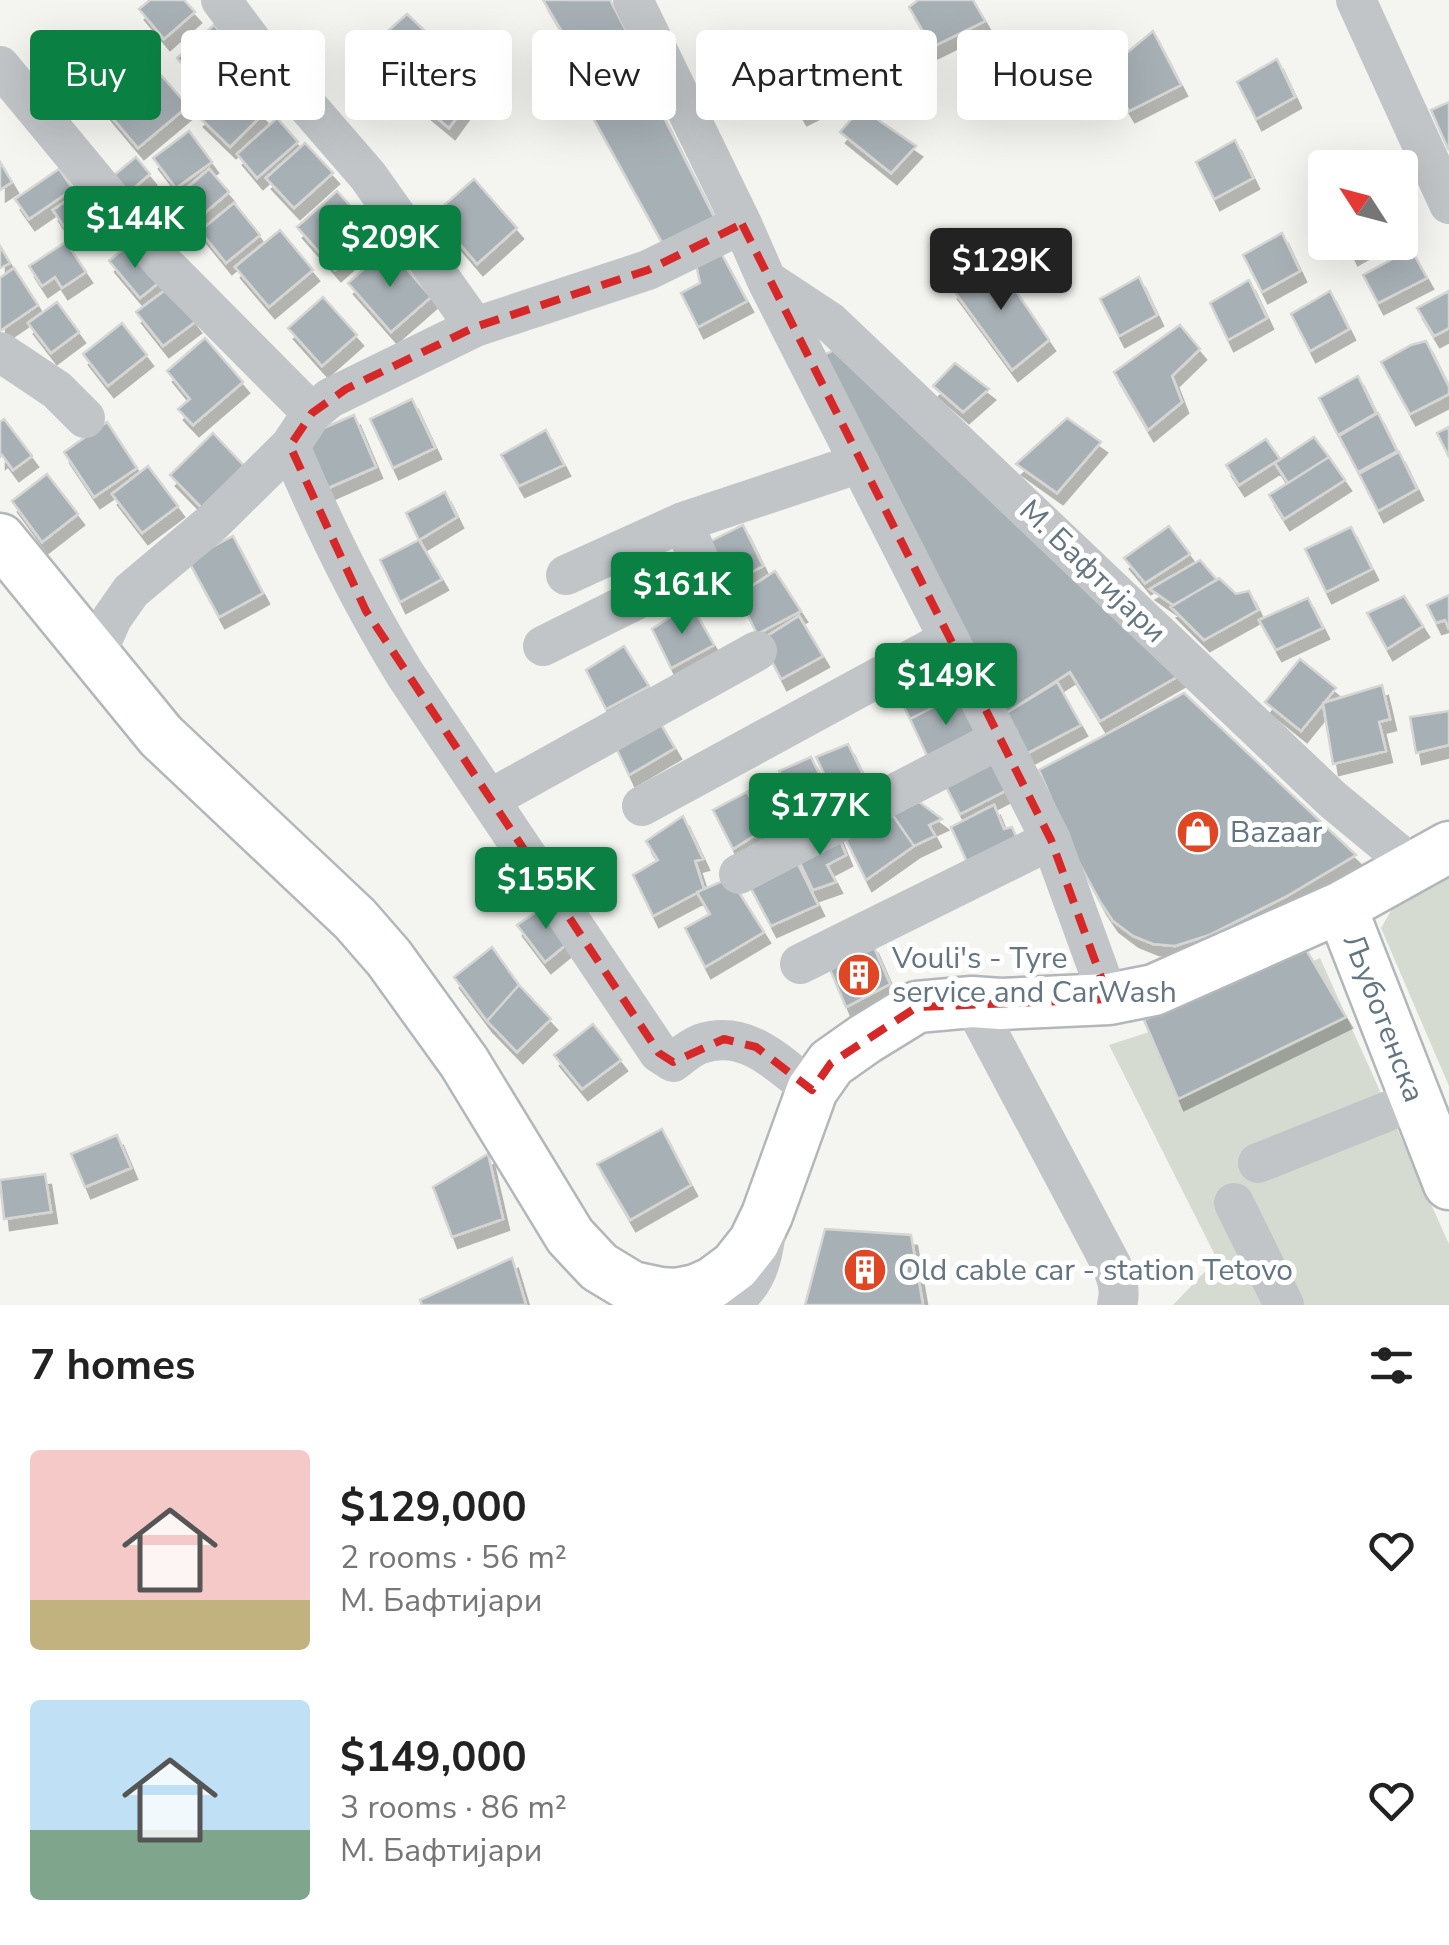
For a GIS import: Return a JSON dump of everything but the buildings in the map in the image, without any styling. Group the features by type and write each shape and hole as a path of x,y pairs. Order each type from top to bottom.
{"main road":[{"path":"0,538 161,736 355,919 389,958 464,1062 562,1224 599,1268 645,1291 676,1294 696,1290 735,1266 768,1215 812,1090 831,1062 917,1008 972,1002 1109,999 1154,990 1341,908 1431,857"},
{"name":"Љуботенска","path":"1341,908 1449,1184"}],"street":[{"path":"221,0 253,43 368,176 475,326"},
{"path":"633,0 767,281 1052,840 1109,999"},
{"path":"1356,0 1449,204"},
{"path":"0,66 164,264 312,413"},
{"path":"96,657 112,618 130,591 213,522 290,446 312,413 346,389 475,326 648,270 742,224"},
{"name":"М. Бафтијари","path":"767,281 830,322 1332,799 1431,857"},
{"path":"0,352 58,390 86,418"},
{"path":"290,446 366,611 659,1053 673,1062 697,1045 724,1039 756,1047 812,1090"},
{"path":"566,575 683,522 860,462"},
{"path":"542,646 702,567 683,522"},
{"path":"642,806 950,639"},
{"path":"490,799 756,651"},
{"path":"739,874 1000,739"},
{"path":"800,964 1052,840"},
{"path":"972,1002 1111,1264 1118,1282 1117,1305"},
{"path":"1258,1163 1416,1100"},
{"path":"1234,1203 1284,1305"},
{"path":"727,1305 748,1289 756,1277 768,1215"}],"highlighted area":[{"path":"742,224 1051,840 1109,999 917,1007 831,1063 812,1090 756,1047 724,1039 673,1062 659,1053 366,611 290,446 312,413 346,389 475,327 648,270"}],"shaded area":[{"path":"1449,870 1449,1086 1381,928 1399,897"},
{"path":"1320,958 1449,1244 1449,1305 1173,1305 1217,1259 1109,1045 1152,1031"}],"place":[{"name":"Bazaar","path":"1198,832"},
{"name":"Vouli's - Tyre service and CarWash","path":"859,975"},
{"name":"Old cable car - station Tetovo","path":"865,1270"}]}
